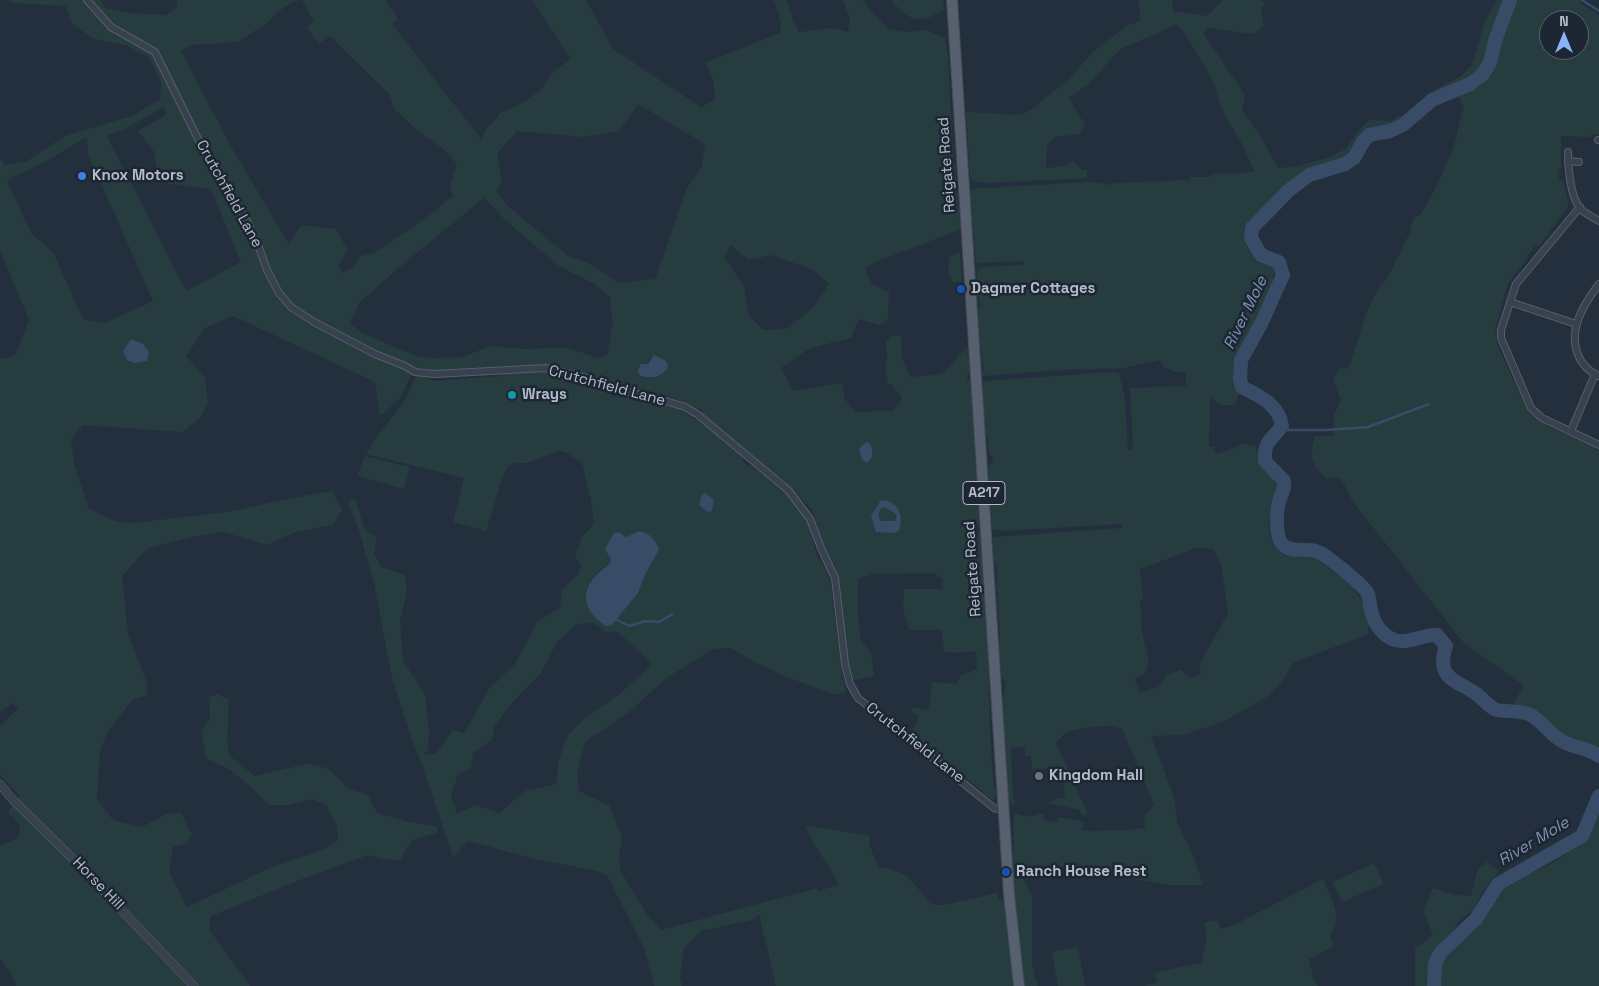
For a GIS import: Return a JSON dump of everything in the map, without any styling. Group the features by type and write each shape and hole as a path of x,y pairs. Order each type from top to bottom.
{"main road":[{"name":"Reigate Road","path":"952,0 1009,894 1019,986"}],"street":[{"name":"Crutchfield Lane","path":"87,0 111,27 155,52 205,153 246,219 267,270 279,293 291,307 314,322 367,350 415,372 434,374 546,368 587,378 615,389 685,407 697,414 749,459 782,484 810,519 835,578 845,664 850,684 858,698 994,808 1004,810"},
{"path":"1568,152 1570,182 1580,208 1599,221"},
{"path":"1568,161 1579,162"},
{"path":"1580,208 1516,284 1501,330 1501,338 1531,408 1542,418 1599,445"},
{"path":"1570,431 1597,375 1586,368 1578,355 1575,345 1576,324 1584,305 1596,294 1599,284"},
{"path":"1510,302 1576,324"},
{"name":"Horse Hill","path":"0,784 13,800 70,856 194,986"}],"green space":[{"path":"8,0 101,0 105,8 130,13 166,15 177,7 177,0 298,0 284,7 268,22 238,42 191,45 181,51 229,143 289,244 301,225 336,229 348,251 338,265 343,273 355,266 357,259 361,256 374,253 420,222 453,196 450,187 457,164 442,148 418,131 393,108 389,94 330,36 319,44 307,28 314,21 302,0 386,0 398,19 392,24 481,139 500,113 522,103 541,90 553,72 571,59 532,0 586,0 613,49 701,107 715,99 713,80 705,63 780,33 781,22 774,0 787,0 793,21 799,32 833,28 848,32 850,20 843,0 863,0 889,29 906,32 926,30 945,38 949,67 955,172 961,229 871,264 865,269 872,284 889,292 888,319 880,325 859,319 851,338 810,348 781,368 793,391 842,383 845,399 855,412 891,412 900,403 902,397 892,384 888,384 885,368 887,359 886,342 893,335 901,337 902,359 911,377 942,374 967,347 970,370 967,374 967,379 971,380 979,526 976,527 976,533 980,534 988,645 990,741 996,798 992,800 958,771 933,756 911,734 919,716 910,711 913,708 929,710 932,682 957,684 960,676 977,669 976,651 958,653 944,651 942,630 909,630 903,608 904,589 942,589 943,579 933,573 873,574 858,579 860,639 871,653 874,676 856,680 852,679 848,667 836,568 824,546 812,510 784,482 749,456 701,413 702,410 659,393 617,385 588,375 547,366 438,371 415,367 400,398 382,415 379,413 375,382 233,316 205,328 186,356 205,377 208,402 200,418 182,432 83,425 71,439 74,463 89,509 117,522 134,523 234,511 333,491 342,510 333,525 295,532 267,545 224,532 192,537 148,548 122,576 128,633 147,683 147,695 132,700 107,733 100,751 97,799 113,820 142,827 166,814 181,813 192,835 187,843 173,847 169,872 187,907 272,867 323,850 338,840 337,827 326,805 312,799 288,805 269,805 229,769 207,759 201,732 210,719 209,698 217,694 229,700 227,743 230,756 255,776 307,764 327,768 348,788 368,795 377,813 409,822 436,826 438,832 412,840 400,860 383,859 368,855 211,916 209,929 250,986 16,986 13,976 0,959 0,845 18,838 20,825 8,812 20,796 0,775 0,725 18,709 13,703 0,712 0,359 15,356 29,320 0,250 0,159 5,165 27,161 65,136 132,116 160,99 161,83 149,57 126,45 94,39 72,24 66,6 15,3","holes":["638,104 705,144 702,167 687,188 655,279 619,283 590,264 568,256 509,207 496,190 502,183 497,154 517,131 584,137 619,131","163,107 167,114 138,131 155,153 157,173 169,184 211,189 241,262 186,291 107,136 123,130","87,137 88,154 153,301 105,323 83,319 53,252 32,234 7,182 12,177 41,164","484,198 505,220 559,266 595,284 610,297 613,322 607,355 597,358 569,348 523,349 491,346 463,357 419,357 364,334 350,323 360,302","730,245 749,260 771,255 814,270 829,284 812,309 786,329 763,330 748,314 744,286 725,259","654,355 666,371 653,377 639,375"]},
{"path":"891,0 943,0 944,9 928,18 915,19 909,17"},
{"path":"1139,0 1172,0 1174,13 1181,12 1207,16 1223,0 1260,0 1265,2 1261,12 1264,26 1253,34 1208,28 1203,33 1245,95 1242,110 1261,137 1278,168 1298,166 1327,158 1346,149 1358,131 1369,120 1391,121 1400,115 1404,118 1394,126 1377,128 1363,133 1350,156 1311,171 1285,187 1272,204 1255,218 1247,233 1248,243 1257,257 1274,267 1273,290 1236,363 1233,374 1234,384 1239,394 1235,405 1221,405 1210,397 1209,447 1214,447 1215,454 1242,444 1256,446 1258,457 1279,486 1273,500 1269,524 1269,531 1274,545 1282,554 1316,558 1350,584 1364,603 1369,625 1368,634 1293,663 1283,680 1270,695 1225,721 1183,735 1151,736 1174,797 1178,825 1192,852 1203,885 1167,885 1078,868 1022,865 1021,875 1032,895 1032,963 1038,986 1024,986 1013,882 1014,813 1035,816 1042,813 1044,814 1043,820 1057,823 1059,817 1084,822 1082,831 1128,830 1145,828 1144,816 1154,804 1122,729 1110,726 1083,728 1066,732 1056,743 1087,812 1085,817 1080,813 1080,810 1048,803 1056,799 1065,798 1063,768 1032,769 1031,756 1025,756 1025,747 1011,748 1013,798 1016,804 1011,803 1008,798 1003,721 1006,686 1005,680 1001,677 998,641 1000,641 1000,636 997,564 994,563 993,537 1122,528 1121,524 1003,531 992,529 988,467 992,463 993,456 989,455 988,435 985,433 982,384 986,381 1119,373 1125,398 1128,450 1133,450 1130,388 1186,386 1186,372 1175,372 1162,366 1160,360 1124,368 1058,370 982,376 984,367 982,365 977,309 981,307 978,295 981,291 980,285 977,282 977,270 984,267 1024,265 1024,261 976,263 970,197 971,189 1086,182 1108,185 1115,183 1190,180 1190,177 1210,177 1214,173 1255,172 1241,142 1223,112 1212,79 1183,31 1176,25 1121,49 1087,85 1069,98 1085,125 1080,134 1056,137 1047,145 1046,168 1065,166 1073,160 1082,170 1087,170 1087,178 983,183 970,179 966,112 1020,115 1029,111 1068,80 1093,52 1126,26 1140,21","holes":["1197,548 1213,549 1221,564 1228,613 1199,665 1201,674 1190,678 1181,670 1167,675 1158,687 1140,692 1135,679 1145,673 1149,661 1142,632 1140,600 1143,599 1140,569"]},
{"path":"1497,0 1505,0 1494,27 1488,53 1480,72 1462,84 1433,96 1434,90 1461,76 1472,65 1485,21"},
{"path":"1513,0 1582,0 1580,3 1599,15 1599,135 1593,134 1590,137 1561,136 1561,168 1558,171 1559,179 1563,181 1568,207 1540,245 1536,245 1527,256 1527,260 1512,277 1507,286 1495,329 1498,347 1529,413 1549,427 1594,445 1599,450 1599,751 1589,745 1566,739 1535,712 1512,705 1524,686 1463,642 1353,502 1344,484 1338,477 1327,479 1318,469 1312,455 1315,436 1333,436 1334,414 1341,400 1333,380 1339,369 1349,368 1367,311 1380,286 1387,279 1411,230 1413,218 1421,214 1453,150 1464,106 1457,95 1473,86 1496,63 1502,35"},
{"path":"960,253 962,282 952,282 948,268 950,256"},
{"path":"541,370 550,372 602,388 611,392 611,396 616,397 619,394 631,398 651,400 657,406 661,403 666,404 683,411 694,419 698,419 743,458 743,462 748,467 750,465 784,490 807,519 817,556 828,571 841,669 846,692 835,695 758,664 731,648 714,649 666,678 628,713 585,742 577,772 579,791 610,806 622,837 619,855 620,870 648,916 661,930 817,888 818,892 838,884 805,825 870,836 869,844 878,867 890,869 906,876 934,905 945,905 997,893 998,899 1005,903 1014,986 776,986 759,914 752,920 701,931 684,948 680,977 682,986 654,986 644,948 608,877 598,871 535,859 468,841 453,857 392,678 374,583 349,500 356,500 365,531 377,537 374,553 381,567 405,575 407,593 400,621 403,661 425,694 429,731 428,749 424,755 435,754 453,730 464,733 489,689 515,664 537,622 560,607 562,589 578,575 581,565 575,556 582,537 594,524 591,501 582,464 567,453 559,451 527,463 516,463 508,466 501,482 486,531 453,522 464,478 366,454 407,397 415,377 418,375 435,381 501,376 504,373","holes":["639,531 659,550 646,573 638,593 612,625 597,572 610,564 620,533 626,537","593,623 606,632 617,631 652,664 622,692 583,720 567,736 559,760 556,784 525,791 499,813 475,805 457,814 451,796 458,774 471,768 473,753 492,740 495,725 512,703 541,673 557,642 577,624"]},
{"path":"365,456 410,467 404,489 357,476"},
{"path":"1599,805 1599,986 1438,986 1438,973 1443,957 1482,916 1500,886 1557,860 1585,839"},
{"path":"1487,862 1499,871 1482,892 1474,909 1457,923 1453,934 1434,952 1432,986 1415,986 1415,949 1433,935 1423,910 1433,888 1455,895 1471,896 1478,869"},
{"path":"1374,863 1384,884 1342,902 1333,882"},
{"path":"1323,879 1335,908 1336,921 1330,936 1334,946 1309,959 1314,980 1318,986 1144,986 1157,982 1155,973 1202,962 1207,937 1204,922 1217,920 1221,929 1234,925"},
{"path":"1078,947 1085,986 1058,986 1052,952"}],"water":[{"path":"131,339 143,344 149,352 147,361 135,363 127,360 123,351"},
{"path":"654,355 666,361 668,366 666,370 656,377 639,375 638,370 641,364 648,364"},
{"path":"868,442 872,448 872,457 867,463 862,460 859,450 862,445"},
{"path":"705,493 714,500 712,511 708,512 699,505 702,495"},
{"path":"881,500 892,503 899,510 901,520 899,531 894,533 876,532 871,516","holes":["883,507 892,511 897,516 895,521 880,521 879,513"]},
{"path":"639,531 652,537 659,550 646,573 638,593 612,625 606,626 590,610 586,594 593,578 610,564 611,558 605,550 615,532 626,537"}],"waterway":[{"name":"River Mole","path":"1510,0 1495,41 1490,63 1482,75 1470,84 1432,100 1403,125 1390,131 1369,135 1354,158 1345,164 1309,175 1288,191 1252,228 1251,238 1261,255 1279,262 1283,275 1261,324 1241,360 1240,379 1242,387 1273,407 1282,426 1269,441 1265,449 1265,461 1284,481 1284,489 1277,516 1278,535 1282,544 1285,547 1297,550 1319,552 1351,577 1368,594 1371,611 1377,625 1383,633 1392,639 1409,641 1437,635 1446,646 1443,658 1443,666 1446,673 1450,678 1479,696 1492,708 1533,716 1554,736 1568,744 1599,756"},
{"path":"1582,0 1599,11"},
{"path":"1280,430 1327,430 1368,427 1429,404"},
{"path":"615,619 629,626 645,621 659,622 673,614"},
{"name":"River Mole","path":"1434,986 1435,964 1440,953 1476,919 1498,884 1582,836 1599,796"}],"place":[{"name":"Knox Motors","path":"82,176"},
{"name":"Dagmer Cottages","path":"961,289"},
{"name":"Wrays","path":"512,395"},
{"name":"Kingdom Hall","path":"1039,776"},
{"name":"Ranch House Rest","path":"1006,872"}]}
